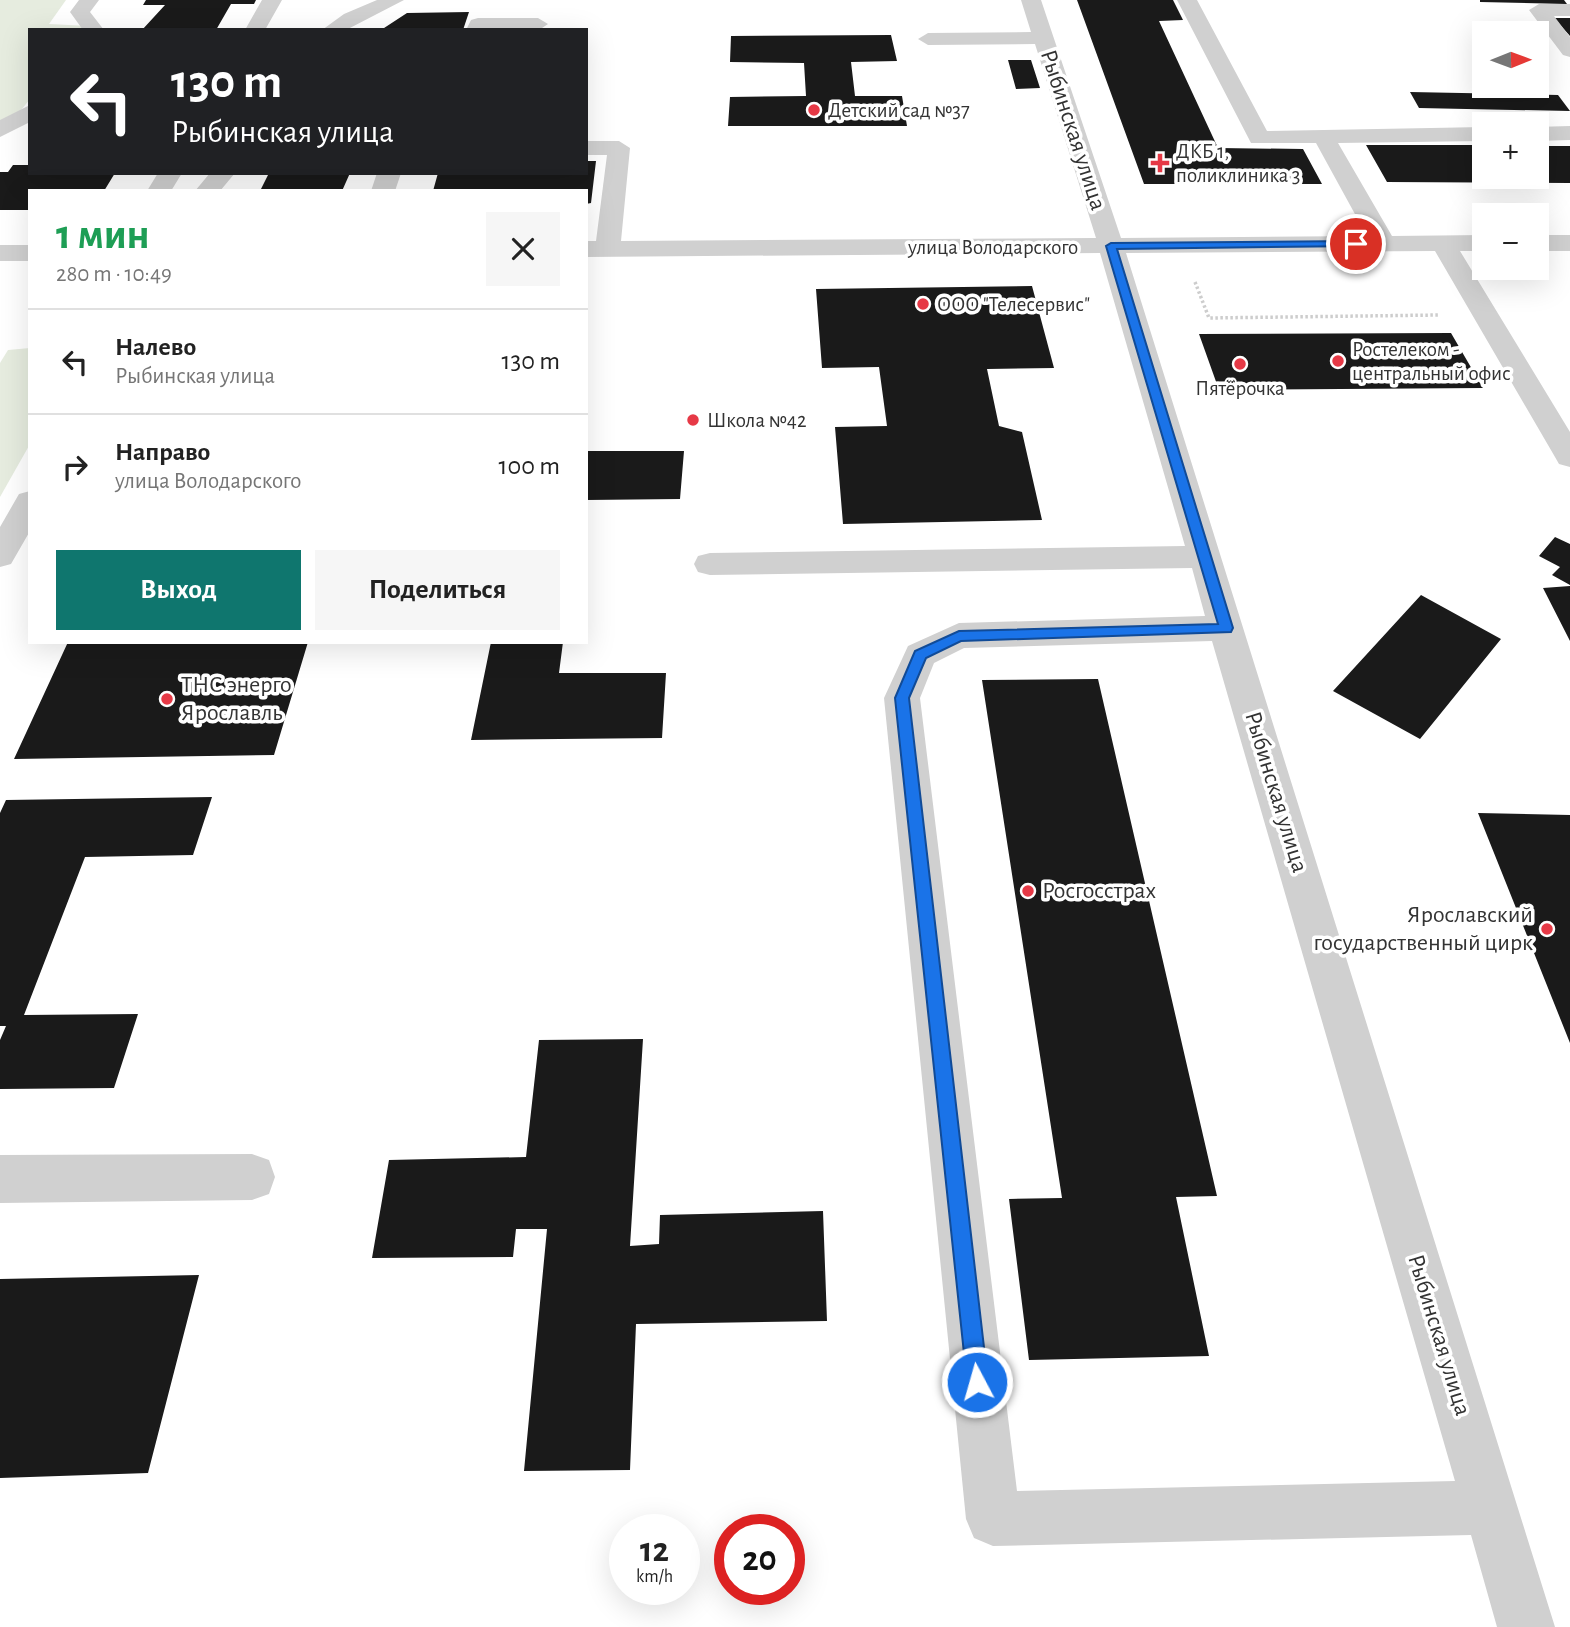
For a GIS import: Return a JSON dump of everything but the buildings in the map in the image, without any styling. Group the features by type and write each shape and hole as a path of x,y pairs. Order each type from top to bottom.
{"street":[{"path":"89,0 80,12 92,28"},
{"path":"256,28 272,0"},
{"path":"335,28 351,18 394,0"},
{"name":"Рыбинская улица","path":"1031,0 1111,246 1526,1627"},
{"path":"1187,0 1259,138 1472,134"},
{"path":"1570,10 1539,10 1570,51"},
{"path":"477,28 478,24 506,15 538,24"},
{"path":"928,38 1043,38"},
{"path":"0,130 28,113"},
{"path":"1549,134 1570,133"},
{"path":"1323,136 1383,243"},
{"path":"588,148 619,148 597,249"},
{"path":"208,189 221,175"},
{"path":"1443,243 1570,457"},
{"name":"улица Володарского","path":"597,249 1472,243"},
{"path":"1549,243 1570,243"},
{"path":"0,253 28,253"},
{"path":"0,556 28,505"},
{"path":"709,564 1204,556"},
{"path":"1226,628 959,636 920,655 902,698 993,1519 1490,1507"},
{"path":"0,1179 252,1177"}],"path":[{"path":"1192,274 1209,318 1440,315 1434,304"}],"shaded area":[{"path":"0,0 66,0 49,24 88,26 28,28 28,101 9,125 0,125"},
{"path":"28,348 28,448 0,497 0,363 8,350"}],"place":[{"name":"Детский сад №37","path":"814,110"},
{"name":"ДКБ 1, поликлиника 3","path":"1160,163"},
{"name":"ООО \"Телесервис\"","path":"923,304"},
{"name":"Ростелеком - центральный офис","path":"1338,361"},
{"name":"Пятёрочка","path":"1240,364"},
{"name":"Школа №42","path":"693,420"},
{"name":"ТНС энерго Ярославль","path":"167,699"},
{"name":"Росгосстрах","path":"1028,891"},
{"name":"Ярославский государственный цирк","path":"1547,929"}],"route":[{"path":"977,1382 902,698 920,655 959,636 1226,628 1111,246 1356,244"}]}
